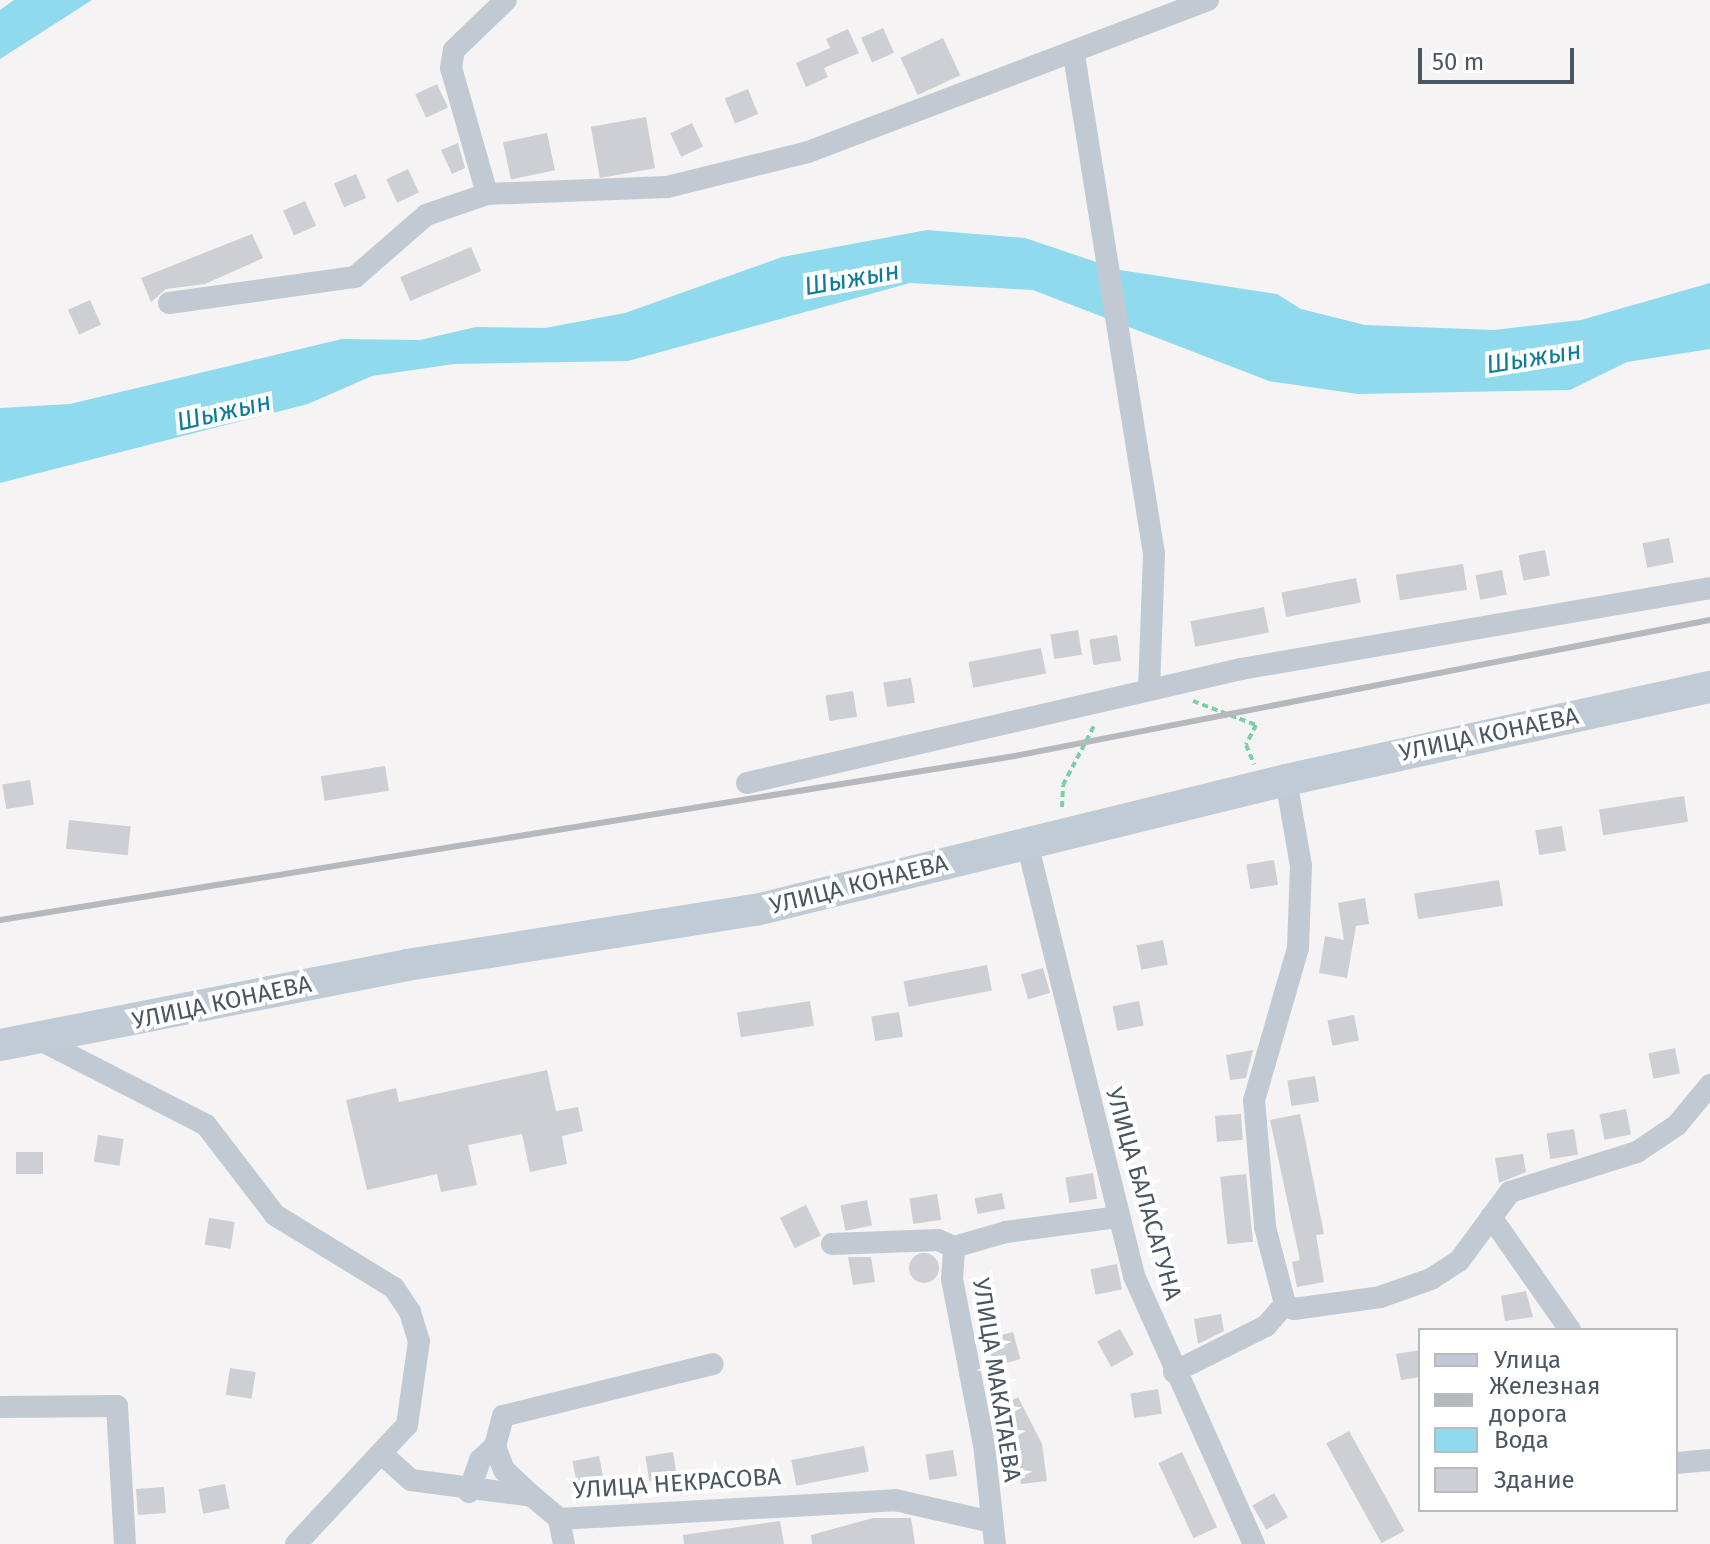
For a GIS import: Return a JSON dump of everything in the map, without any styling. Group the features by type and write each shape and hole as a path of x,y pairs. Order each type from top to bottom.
{"street":[{"path":"487,194 451,68 454,50 506,0"},
{"path":"169,303 355,277 426,215 487,194 667,187 862,135 1074,55 1208,0"},
{"path":"1074,55 1108,240 1154,554 1149,689"},
{"path":"747,783 1149,689 1180,686 1354,648 1710,588"},
{"name":"УЛИЦА КОНАЕВА","path":"0,1045 40,1040 407,965 756,910 1279,782 1710,687"},
{"path":"1279,782 1301,866 1298,948 1254,1100 1265,1227 1285,1304 1294,1309 1380,1297 1431,1279 1459,1261 1510,1192 1637,1152 1677,1125 1710,1085"},
{"name":"УЛИЦА БАЛАСАГУНА","path":"1027,843 1119,1217 1174,1372 1246,1542"},
{"path":"40,1040 206,1125 275,1215 394,1288 419,1341 407,1425 296,1544"},
{"name":"УЛИЦА МАКАТАЕВА","path":"993,1533 952,1279 954,1247 1006,1232 1119,1217"},
{"path":"1491,1217 1569,1328"},
{"path":"832,1244 938,1240 954,1247"},
{"path":"1174,1372 1266,1326 1285,1304"},
{"path":"469,1492 480,1460 495,1446 503,1416 522,1407 713,1364"},
{"path":"0,1407 117,1406 125,1544"},
{"name":"УЛИЦА НЕКРАСОВА","path":"495,1446 504,1470 559,1519 895,1500 993,1533"},
{"path":"382,1454 411,1480 469,1492 532,1496"},
{"path":"1678,1463 1710,1460"},
{"path":"559,1519 564,1544"}],"path":[{"path":"1180,686 1205,709 1256,725 1246,745 1279,782"},
{"path":"1060,835 1063,785 1098,720 1120,695"}],"water":[{"path":"14,0 92,0 0,59 0,10"},
{"name":"Шыжын","path":"927,230 1025,238 1120,270 1277,294 1301,309 1365,325 1494,330 1581,320 1710,283 1710,349 1627,362 1570,390 1358,394 1269,381 1033,290 910,283 628,361 454,364 372,376 308,404 0,483 0,408 70,404 342,339 420,340 476,327 545,328 625,313 782,257"}],"building":[{"path":"883,28 894,53 872,62 861,38"},
{"path":"848,29 859,53 824,68 828,77 806,87 796,63 830,48 826,39"},
{"path":"943,38 960,75 918,95 900,58"},
{"path":"437,84 448,108 426,118 415,94"},
{"path":"748,89 758,114 735,123 725,98"},
{"path":"646,117 655,168 600,178 591,127"},
{"path":"692,123 703,147 681,157 670,133"},
{"path":"547,133 555,170 511,180 503,142"},
{"path":"458,143 465,168 452,174 441,150"},
{"path":"408,169 419,193 397,203 386,179"},
{"path":"356,174 366,198 344,207 334,183"},
{"path":"305,201 316,226 294,235 283,211"},
{"path":"252,234 263,258 205,284 166,289 151,302 141,278"},
{"path":"471,247 481,271 410,301 400,277"},
{"path":"90,300 101,325 79,334 68,310"},
{"path":"1669,538 1674,563 1647,568 1642,543"},
{"path":"1545,550 1550,576 1523,581 1518,555"},
{"path":"1463,564 1467,590 1400,600 1396,575"},
{"path":"1502,570 1507,595 1480,600 1475,575"},
{"path":"1356,578 1361,603 1286,617 1281,593"},
{"path":"1264,607 1269,633 1195,647 1190,621"},
{"path":"1078,630 1082,655 1054,659 1050,634"},
{"path":"1117,635 1121,661 1093,665 1089,639"},
{"path":"1041,648 1046,674 973,688 968,662"},
{"path":"911,678 915,703 887,707 883,682"},
{"path":"853,691 857,717 829,721 825,695"},
{"path":"385,766 389,791 325,801 321,776"},
{"path":"30,780 34,805 6,809 2,784"},
{"path":"1684,796 1688,822 1603,835 1599,809"},
{"path":"69,820 131,826 128,855 66,849"},
{"path":"1562,826 1566,851 1539,855 1535,830"},
{"path":"1274,860 1278,885 1250,889 1246,864"},
{"path":"1499,880 1503,906 1418,919 1414,893"},
{"path":"1365,898 1369,924 1356,926 1347,978 1319,973 1325,936 1344,940 1338,903"},
{"path":"1163,940 1168,965 1141,970 1136,945"},
{"path":"987,965 992,991 909,1007 904,981"},
{"path":"1043,968 1050,993 1028,999 1021,974"},
{"path":"810,1001 814,1026 741,1037 737,1013"},
{"path":"1139,1001 1144,1026 1117,1031 1112,1006"},
{"path":"899,1012 903,1037 875,1041 871,1016"},
{"path":"1354,1015 1359,1041 1332,1046 1327,1020"},
{"path":"1675,1048 1680,1074 1653,1079 1648,1053"},
{"path":"1253,1050 1246,1078 1230,1080 1226,1055"},
{"path":"547,1070 556,1111 578,1107 583,1131 562,1136 567,1164 530,1172 522,1134 468,1145 477,1185 441,1192 437,1174 367,1190 346,1100 396,1088 399,1102"},
{"path":"1315,1076 1319,1102 1291,1106 1287,1080"},
{"path":"1626,1109 1631,1135 1604,1140 1599,1114"},
{"path":"1241,1114 1243,1140 1217,1142 1215,1116"},
{"path":"1300,1114 1324,1234 1316,1235 1324,1282 1297,1287 1292,1262 1300,1260 1270,1120"},
{"path":"1574,1129 1578,1155 1550,1159 1546,1133"},
{"path":"98,1135 124,1139 119,1166 94,1162"},
{"path":"16,1152 43,1152 43,1174 16,1174"},
{"path":"1523,1154 1526,1172 1499,1183 1495,1158"},
{"path":"1093,1173 1097,1199 1069,1203 1065,1177"},
{"path":"1246,1174 1253,1242 1227,1244 1220,1177"},
{"path":"1002,1193 1005,1209 978,1214 975,1198"},
{"path":"937,1194 941,1220 913,1224 909,1198"},
{"path":"867,1200 872,1226 845,1231 840,1205"},
{"path":"806,1205 821,1236 795,1248 780,1218"},
{"path":"209,1218 235,1222 230,1249 205,1245"},
{"path":"924,1253 935,1257 939,1268 935,1279 924,1283 913,1279 909,1268 913,1257"},
{"path":"848,1257 871,1257 875,1282 853,1285"},
{"path":"1117,1264 1122,1290 1095,1295 1090,1269"},
{"path":"1526,1291 1533,1317 1505,1321 1501,1296"},
{"path":"1221,1314 1224,1331 1198,1344 1194,1319"},
{"path":"1120,1329 1134,1354 1111,1367 1097,1342"},
{"path":"1013,1332 1020,1359 994,1366 987,1339"},
{"path":"1418,1350 1418,1377 1401,1380 1396,1354"},
{"path":"230,1368 256,1372 251,1399 226,1395"},
{"path":"1158,1389 1162,1414 1134,1418 1130,1393"},
{"path":"1018,1397 1042,1444 1047,1481 1021,1484 1017,1459 992,1410"},
{"path":"1349,1431 1404,1531 1382,1543 1326,1444"},
{"path":"864,1446 869,1472 796,1486 791,1460"},
{"path":"953,1450 957,1476 929,1480 925,1454"},
{"path":"673,1452 677,1477 649,1481 645,1456"},
{"path":"1182,1452 1217,1527 1194,1538 1158,1463"},
{"path":"599,1456 604,1482 577,1487 572,1461"},
{"path":"225,1484 230,1509 203,1514 198,1489"},
{"path":"164,1487 166,1513 138,1515 136,1489"},
{"path":"1274,1493 1288,1517 1266,1530 1252,1506"},
{"path":"873,1518 911,1518 915,1544 812,1544 811,1535"},
{"path":"780,1521 784,1544 684,1544 683,1535"}],"railway":[{"path":"0,920 1015,756 1710,620"}]}
